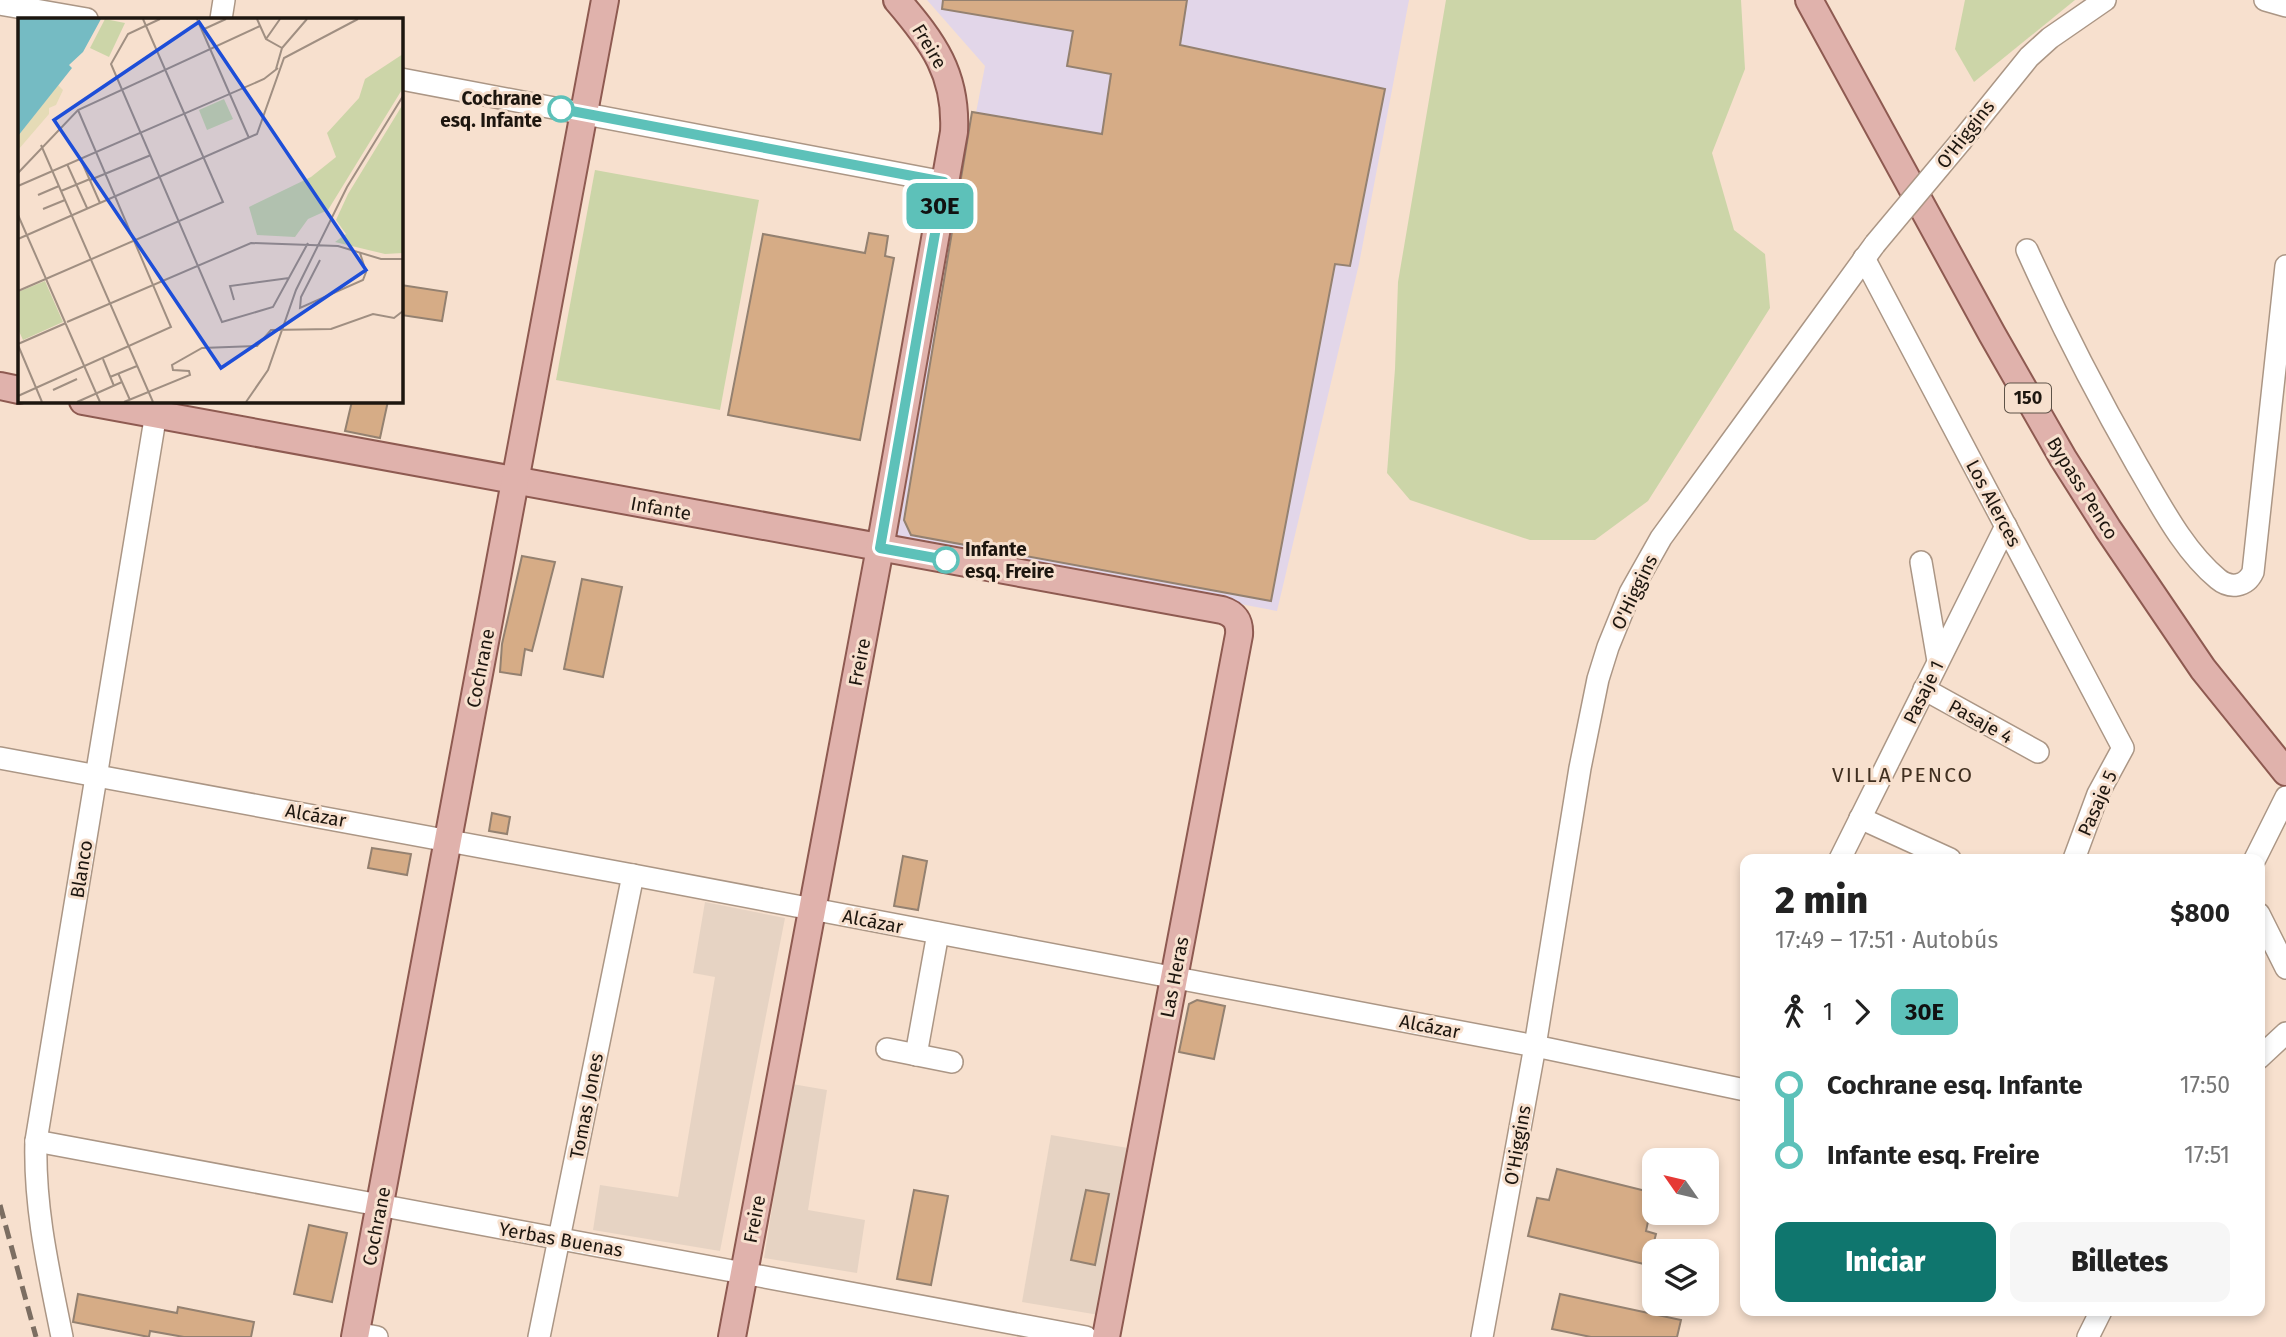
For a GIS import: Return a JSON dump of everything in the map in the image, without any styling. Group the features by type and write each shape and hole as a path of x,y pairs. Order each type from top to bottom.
{"main road":[{"name":"Cochrane","path":"363,1336 379,1207 605,0"},
{"name":"Freire","path":"732,1337 880,548 954,132 955,116 950,85 936,50 897,0"},
{"name":"Bypass Penco","path":"1809,0 2063,458 2108,530 2196,659 2286,772"},
{"path":"0,386 18,390"},
{"name":"Infante","path":"95,402 157,407 514,482 1222,610 1236,618"},
{"name":"Las Heras","path":"1106,1337 1239,635 1236,618"}],"street":[{"path":"221,18 224,0"},
{"name":"O'Higgins","path":"1482,1337 1535,1046 1589,719 1601,668 1620,615 1641,571 1661,538 1869,251 2029,57 2050,38 2105,0"},
{"path":"2265,0 2286,6"},
{"path":"0,4 65,7 85,18"},
{"path":"402,79 944,182"},
{"path":"2026,250 2090,379 2160,504 2201,561 2224,583 2241,585 2250,578 2253,566 2286,266"},
{"name":"Los Alerces","path":"1869,251 2006,526 2123,748"},
{"name":"Blanco","path":"62,1337 40,1222 35,1177 36,1141 157,407"},
{"name":"Pasaje 1","path":"1842,854 2006,526"},
{"path":"1921,562 1938,661"},
{"name":"Pasaje 4","path":"1924,689 2038,752"},
{"name":"Pasaje 5","path":"2076,854 2098,794 2123,748"},
{"name":"Alcázar","path":"0,758 448,839 1535,1046 1740,1089"},
{"path":"2257,854 2286,797"},
{"path":"1860,818 1939,854"},
{"name":"Tomas Jones","path":"539,1337 633,875"},
{"path":"2265,926 2286,968"},
{"path":"916,1055 938,933"},
{"path":"2265,1052 2286,1033"},
{"path":"887,1049 952,1062"},
{"name":"Yerbas Buenas","path":"36,1141 1086,1337"},
{"path":"2088,1337 2098,1316"}],"shaded area":[{"path":"927,0 1409,0 1359,264 1277,611 894,539 985,66"},
{"path":"705,902 785,918 720,1251 593,1230 600,1185 678,1197 715,977 693,973"},
{"path":"792,1084 827,1090 808,1210 865,1220 857,1273 764,1258"},
{"path":"1051,1135 1128,1148 1099,1315 1022,1302"}],"green space":[{"path":"1446,0 1741,0 1745,69 1712,153 1734,230 1765,254 1770,308 1648,501 1595,540 1530,540 1410,500 1387,473 1398,282"},
{"path":"1965,0 2075,0 1974,82 1955,49"},
{"path":"595,170 759,200 720,410 556,380"}],"building":[{"path":"943,0 1187,0 1180,45 1385,89 1350,266 1335,264 1271,601 911,535 904,520 972,112 1102,134 1111,74 1067,66 1073,31 942,9"},
{"path":"869,233 888,236 885,256 894,258 860,440 728,415 763,234 865,253"},
{"path":"402,285 447,292 442,321 402,315"},
{"path":"352,402 388,402 380,438 345,431"},
{"path":"522,556 555,562 532,651 525,649 521,675 500,672 502,644"},
{"path":"582,579 622,587 603,677 564,669"},
{"path":"492,813 510,817 507,834 489,831"},
{"path":"372,848 411,854 407,875 368,868"},
{"path":"903,856 927,861 918,910 894,906"},
{"path":"1197,1000 1225,1006 1214,1059 1179,1052 1189,1004"},
{"path":"1557,1169 1642,1190 1642,1225 1647,1225 1646,1231 1656,1234 1655,1239 1642,1239 1642,1264 1528,1236 1537,1198 1549,1200"},
{"path":"914,1190 948,1196 931,1285 897,1279"},
{"path":"1086,1190 1109,1194 1095,1265 1071,1260"},
{"path":"309,1225 347,1233 332,1302 294,1294"},
{"path":"78,1294 177,1313 178,1307 254,1322 251,1337 184,1337 150,1331 149,1337 73,1322"},
{"path":"1560,1294 1642,1312 1642,1316 1681,1320 1677,1337 1591,1337 1552,1329"}],"railway":[{"path":"0,1205 36,1337"}],"bus line":[{"name":"30E","path":"561,109 944,182 880,548 946,560"}],"place":[{"name":"Cochrane esq. Infante","path":"561,109"},
{"name":"Infante esq. Freire","path":"946,560"}],"district":[{"name":"VILLA PENCO","path":"1903,775"}]}
